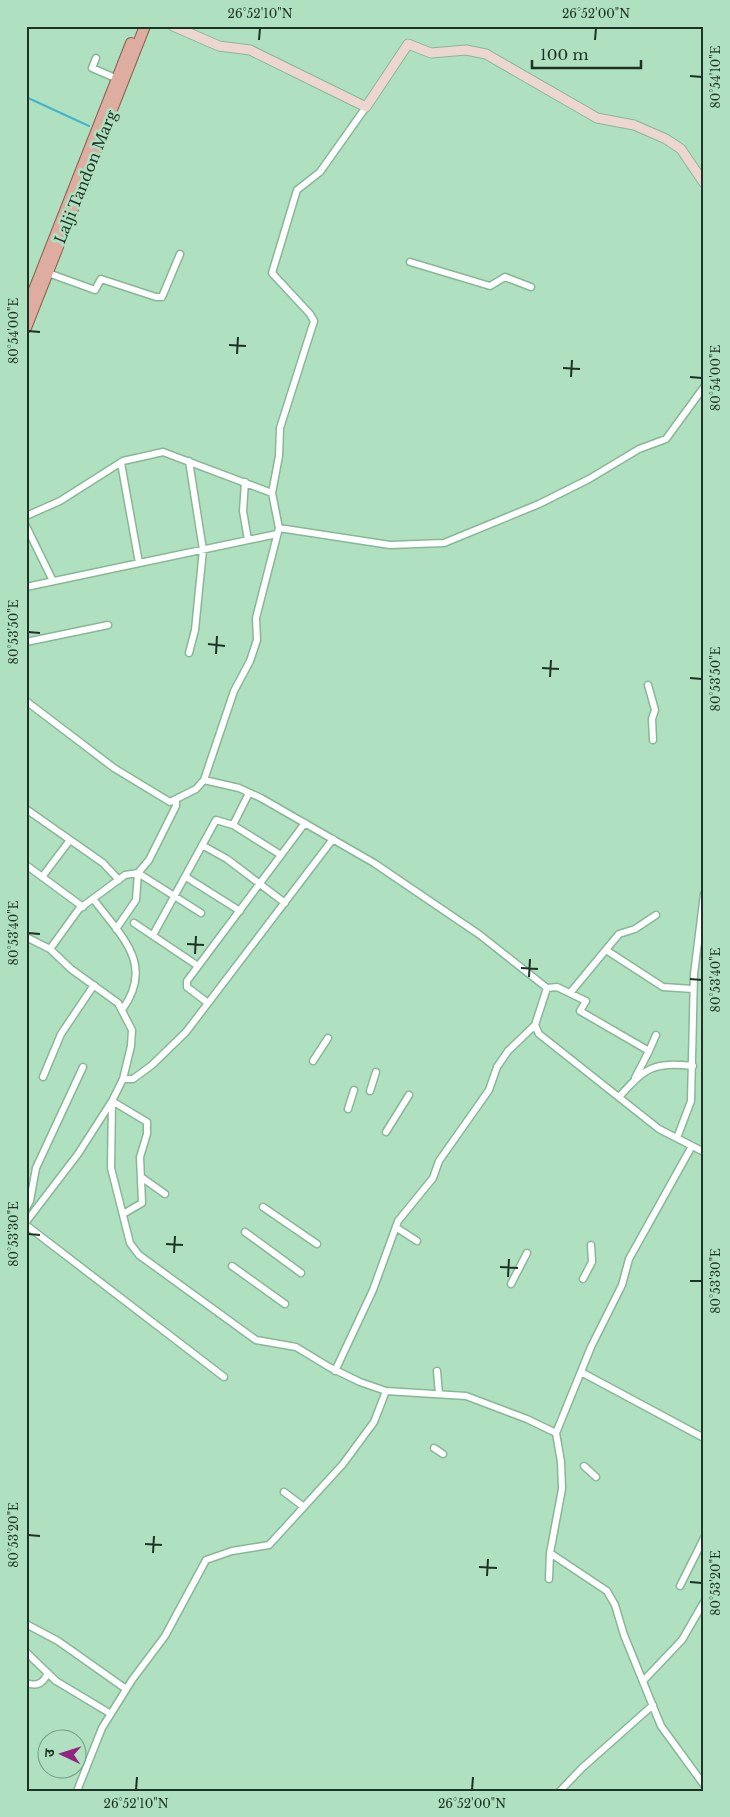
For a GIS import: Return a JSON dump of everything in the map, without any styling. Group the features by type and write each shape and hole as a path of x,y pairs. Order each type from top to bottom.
{"main road":[{"name":"Lalji Tandon Marg","path":"26,310 73,200 120,80 138,26"},
{"name":"Lalji Tandon Marg","path":"120,80 145,26"},
{"name":"Lalji Tandon Marg","path":"26,328 48,273 73,200"}],"street":[{"path":"172,26 219,46 250,50 366,107"},
{"path":"26,701 114,768 170,802 196,788 204,780 234,692 250,661 257,640 256,618 278,531 272,493 276,479 280,428 314,322 310,314 272,273 297,190 320,172 408,44 431,53 466,50 486,54 597,118 634,125 666,139 681,149 704,183"},
{"path":"96,58 92,68 120,80"},
{"path":"48,273 95,290 101,278 156,297 162,297 180,254"},
{"path":"410,262 490,286 506,277 531,287"},
{"path":"26,587 248,540 278,531 390,545 444,543 539,504 589,479 639,449 666,439 704,387"},
{"path":"26,516 60,501 121,462 163,452 272,493"},
{"path":"189,461 202,550 195,630 189,653"},
{"path":"121,462 139,563"},
{"path":"245,482 243,511 248,540"},
{"path":"26,526 53,581"},
{"path":"26,642 108,625"},
{"path":"648,685 655,710 652,719 653,740"},
{"path":"204,780 249,793 333,839 435,902 547,988 557,987 586,1001 580,1011 649,1051"},
{"path":"233,825 249,793"},
{"path":"116,929 136,900 138,873 149,860 176,806 176,800"},
{"path":"26,809 103,863 119,880"},
{"path":"153,936 216,820 233,825 281,855"},
{"path":"208,1002 186,984 305,823"},
{"path":"123,1079 133,1079 152,1065 186,1032 333,839"},
{"path":"42,877 70,840"},
{"path":"202,846 260,883 285,902"},
{"path":"26,865 83,907"},
{"path":"50,949 83,907 125,875 138,873 201,913"},
{"path":"186,877 240,911"},
{"path":"677,1138 691,1101 693,990 704,896"},
{"path":"94,900 136,960 137,977 133,995 122,1010"},
{"path":"570,994 619,934 635,929 656,915"},
{"path":"134,923 198,966"},
{"path":"26,937 50,949 71,969 118,1002 132,1030 132,1046 123,1079 112,1102 78,1154 26,1223 224,1377"},
{"path":"606,950 663,987 693,990"},
{"path":"43,1077 61,1034 94,985"},
{"path":"335,1370 373,1290 398,1221 433,1178 439,1161 489,1090 497,1067 508,1052 534,1025 547,988"},
{"path":"534,1025 539,1034 659,1129 704,1152"},
{"path":"527,1033 539,1034"},
{"path":"635,1079 656,1035"},
{"path":"313,1061 328,1038"},
{"path":"619,1097 635,1079 649,1069 665,1063 693,1066"},
{"path":"26,1208 30,1201 36,1168 83,1067"},
{"path":"370,1091 376,1072"},
{"path":"348,1109 354,1090"},
{"path":"386,1132 408,1095"},
{"path":"112,1102 147,1122 147,1134 140,1156 142,1203 123,1214"},
{"path":"112,1102 111,1168 130,1243 146,1260 256,1340 296,1347 335,1370 360,1382 386,1391 466,1396 527,1419 556,1434"},
{"path":"549,1579 550,1553 562,1489 561,1462 556,1434 581,1372 622,1285 630,1259 692,1146"},
{"path":"141,1176 165,1194"},
{"path":"264,1207 317,1244"},
{"path":"397,1228 417,1241"},
{"path":"245,1232 301,1273"},
{"path":"584,1280 592,1262 591,1245"},
{"path":"511,1284 527,1253"},
{"path":"232,1266 285,1304"},
{"path":"437,1371 439,1394"},
{"path":"581,1372 704,1438"},
{"path":"77,1791 92,1750 111,1714 126,1689 165,1636 206,1560 232,1551 269,1545 343,1464 374,1422 386,1391"},
{"path":"434,1448 443,1454"},
{"path":"584,1466 596,1477"},
{"path":"284,1492 304,1507"},
{"path":"680,1586 704,1538"},
{"path":"550,1553 607,1591 615,1605 624,1636 661,1726 704,1785"},
{"path":"643,1681 682,1640 704,1602"},
{"path":"26,1624 58,1641 126,1689"},
{"path":"26,1652 56,1681 111,1714"},
{"path":"26,1683 40,1684 48,1673"},
{"path":"560,1791 588,1762 653,1705"}],"waterway":[{"path":"26,97 89,126"}]}
